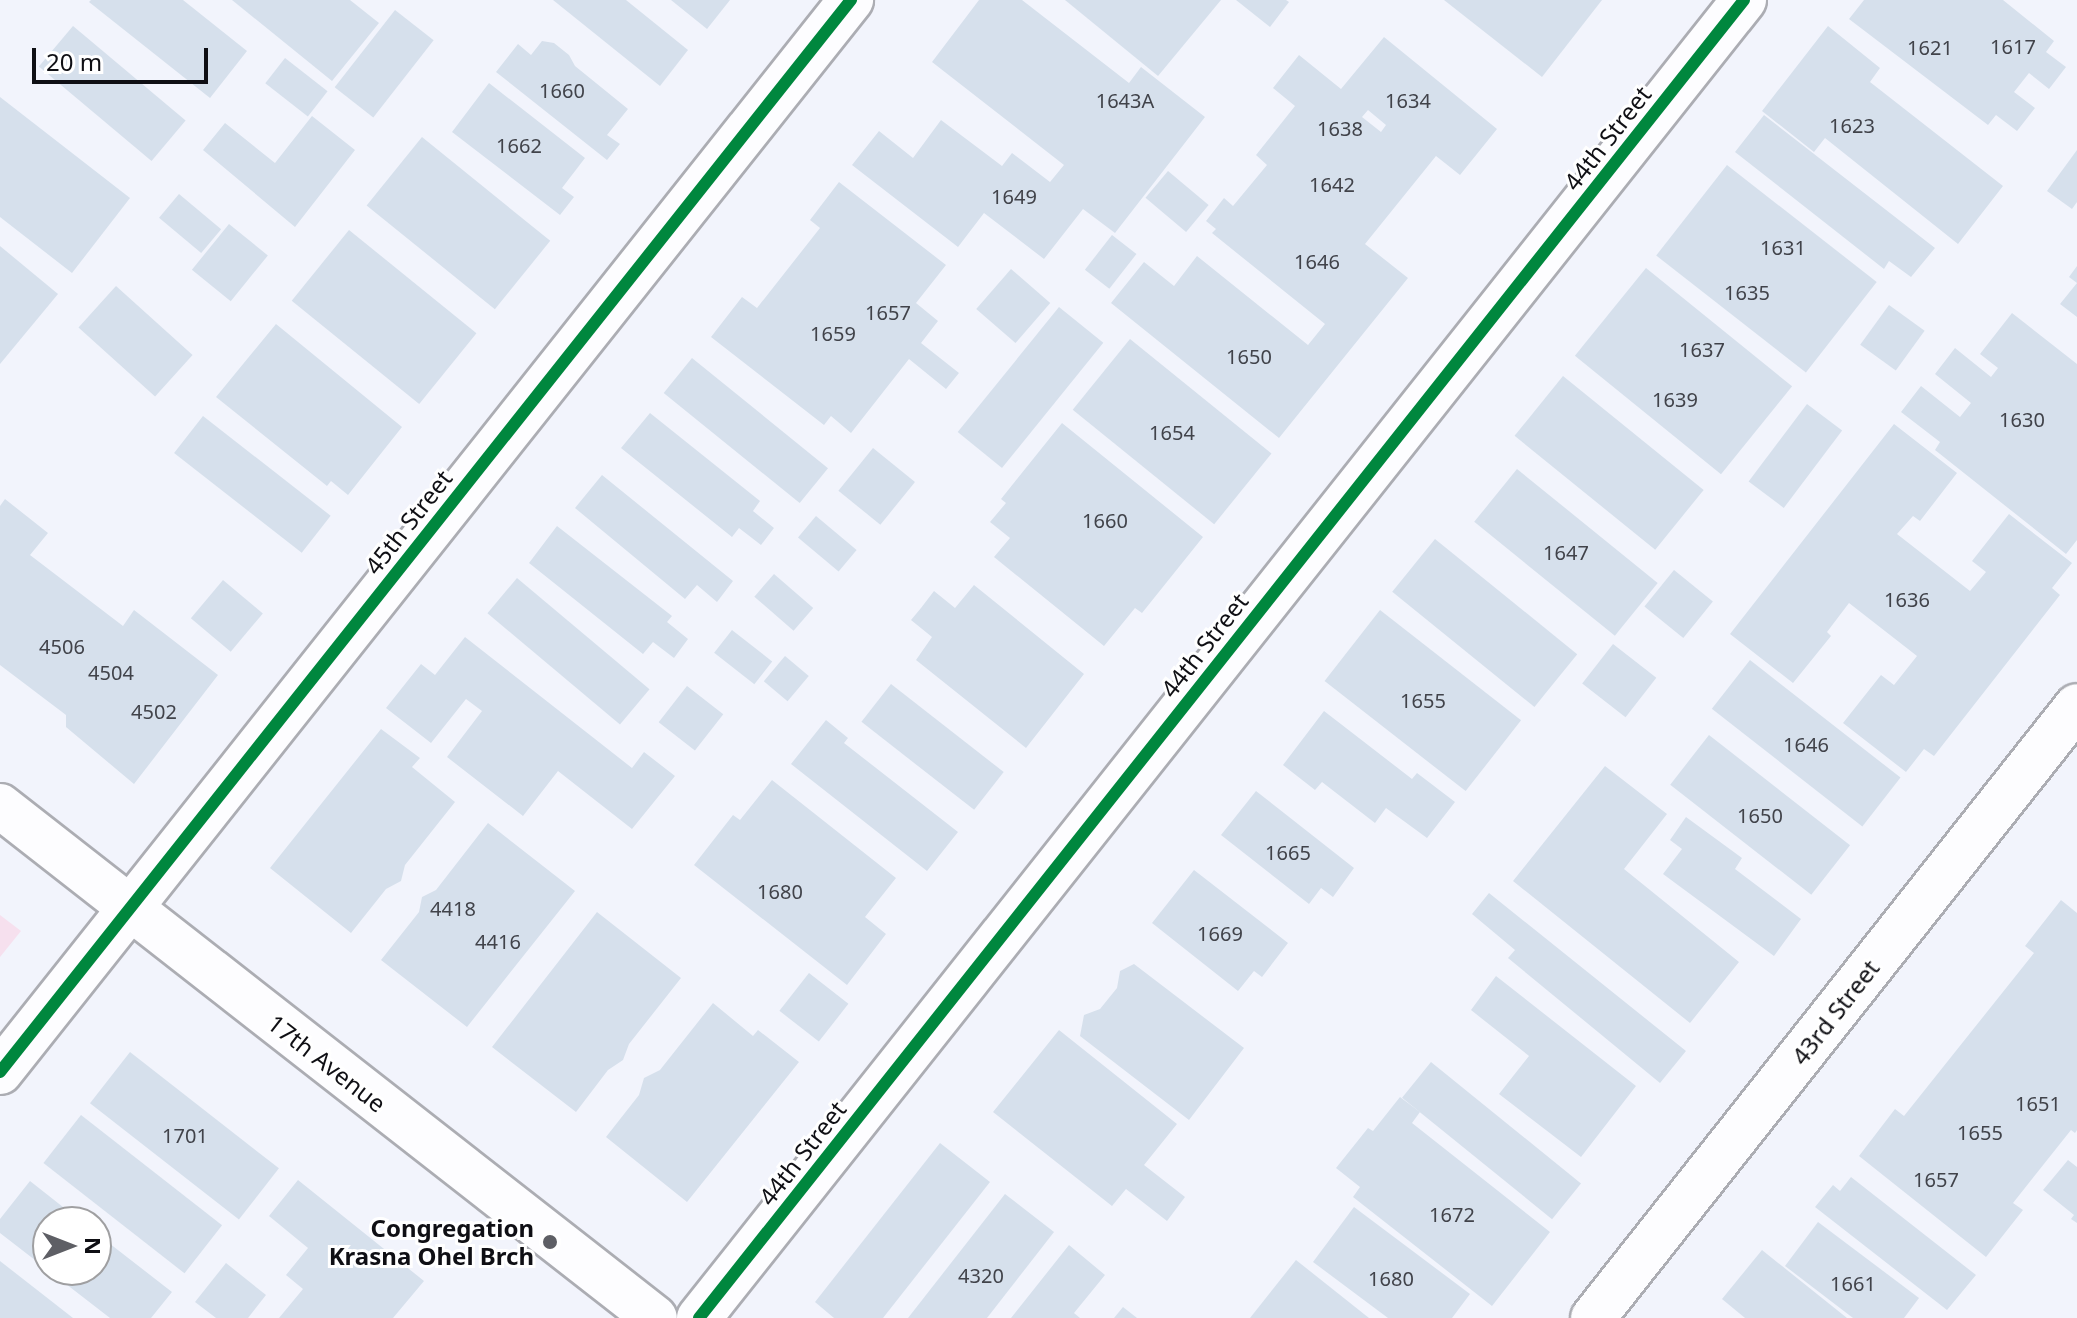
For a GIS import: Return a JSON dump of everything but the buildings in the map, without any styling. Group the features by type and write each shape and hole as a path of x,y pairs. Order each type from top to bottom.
{"street":[{"name":"45th Street","path":"0,1072 851,0"},
{"name":"44th Street","path":"699,1318 1744,0"},
{"name":"43rd Street","path":"1593,1318 2077,706"},
{"name":"17th Avenue","path":"0,806 655,1318"}],"shaded area":[{"path":"0,915 21,931 0,957"}],"cycle path":[{"path":"0,1072 851,0"},
{"path":"699,1318 1744,0"}],"place":[{"name":"Congregation Krasna Ohel Brch","path":"550,1242"}]}
